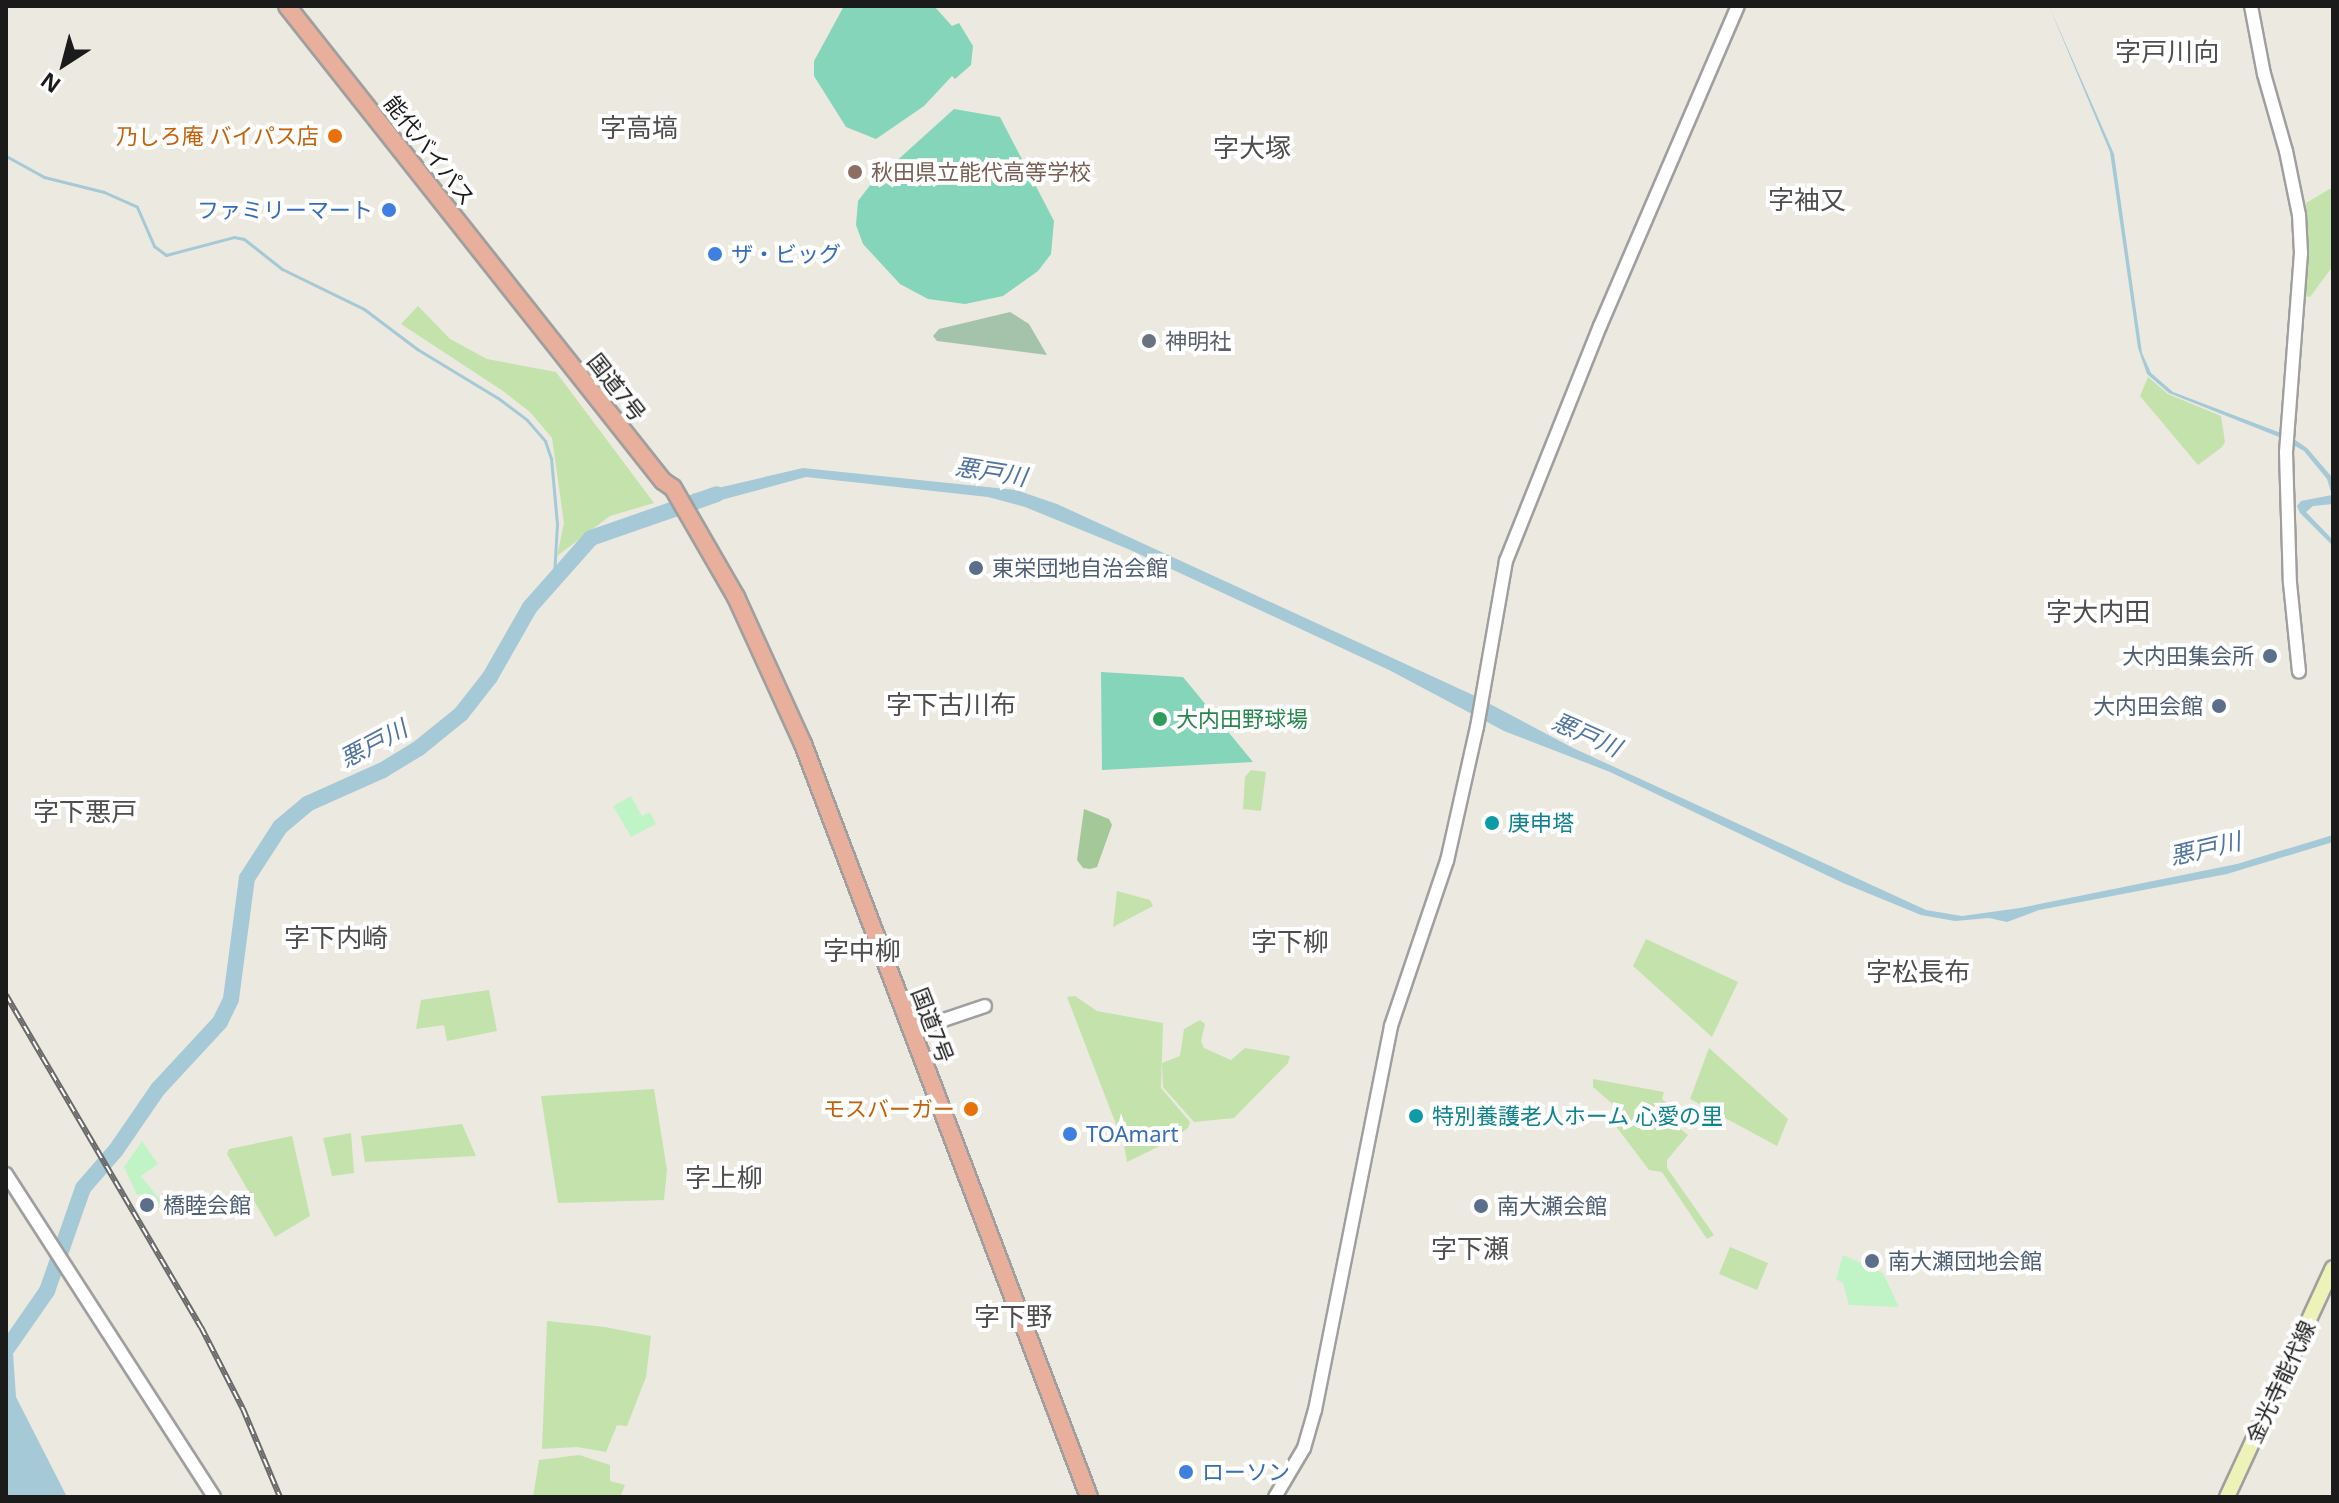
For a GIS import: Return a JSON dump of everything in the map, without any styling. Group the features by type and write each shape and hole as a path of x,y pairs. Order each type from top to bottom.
{"highway":[{"name":"能代バイパス","path":"287,6 537,321"},
{"name":"国道7号","path":"537,321 663,481 698,533 736,597 779,685 1089,1497"}],"main road":[{"name":"金光寺能代線","path":"2227,1497 2333,1268"}],"street":[{"path":"1275,1497 1304,1448 1315,1410 1391,1026 1447,861 1477,727 1506,561 1738,6"},
{"path":"2251,6 2264,74 2293,177 2299,215 2301,253 2286,452 2290,583 2299,672"},
{"path":"911,1031 985,1006"},
{"path":"6,1174 214,1497"}],"green space":[{"path":"844,6 934,6 952,26 959,23 973,46 971,65 955,79 952,76 924,106 876,139 846,127 814,76 814,61"},
{"path":"954,109 1000,117 1054,221 1051,254 1038,271 1003,296 965,304 928,299 900,284 863,244 856,225 858,201 871,184"},
{"path":"2333,187 2333,266 2310,297 2305,296 2309,260 2306,203"},
{"path":"418,306 450,339 487,359 556,372 654,503 610,516 557,556 564,523 552,438 530,412 503,391 401,324"},
{"path":"1010,312 1029,324 1047,355 937,341 933,336 939,329"},
{"path":"2148,377 2168,394 2221,416 2225,442 2222,447 2198,465 2140,396"},
{"name":"大内田野球場","path":"1101,672 1183,677 1253,762 1102,770"},
{"path":"1251,770 1266,772 1261,811 1243,809 1245,777"},
{"path":"631,796 642,816 650,812 656,824 631,837 613,806"},
{"path":"1084,809 1109,819 1112,825 1097,867 1090,869 1083,868 1077,860"},
{"path":"1117,891 1150,900 1153,906 1113,927"},
{"path":"1646,939 1738,982 1712,1037 1633,966"},
{"path":"489,990 497,1031 447,1041 444,1025 416,1029 421,1000"},
{"path":"1075,996 1097,1011 1163,1023 1161,1088 1190,1122 1188,1128 1168,1142 1127,1162 1124,1145 1067,997"},
{"path":"1200,1020 1205,1024 1201,1041 1204,1048 1231,1060 1245,1048 1290,1056 1288,1063 1234,1118 1194,1122 1163,1087 1162,1063 1180,1056 1184,1029"},
{"path":"1709,1048 1788,1119 1777,1146 1690,1099"},
{"path":"1593,1079 1664,1092 1662,1099 1681,1114 1674,1124 1688,1135 1667,1160 1667,1168 1714,1235 1707,1239 1662,1172 1649,1170 1612,1121 1615,1106 1593,1087"},
{"path":"654,1089 667,1170 664,1200 558,1203 541,1096"},
{"path":"462,1124 476,1156 365,1162 361,1136"},
{"path":"351,1133 354,1173 332,1176 323,1138"},
{"path":"292,1136 310,1216 275,1237 227,1154 229,1149"},
{"path":"142,1141 158,1164 141,1176 161,1201 154,1210 146,1193 137,1195 124,1167"},
{"path":"1730,1247 1768,1263 1757,1290 1719,1274"},
{"path":"1843,1255 1883,1273 1899,1307 1849,1305 1843,1283 1836,1279"},
{"path":"547,1321 651,1336 646,1377 627,1426 617,1425 606,1452 577,1447 542,1449"},
{"path":"579,1455 610,1465 610,1481 625,1485 620,1497 533,1497 539,1460"}],"water":[{"path":"2049,6 2114,154 2142,353 2151,373 2173,392 2291,437 2307,448 2331,476 2333,504 2313,506 2306,512 2333,540 2333,546 2300,513 2297,506 2301,501 2332,495 2327,479 2304,451 2279,437 2169,393 2147,374 2138,348 2110,152"},
{"path":"803,468 1016,490 1057,504 1473,695 1573,748 1926,910 1962,916 2020,908 2237,864 2333,835 2333,842 2227,874 2039,910 2007,922 1989,918 1955,921 1921,915 1843,883 1610,772 1504,731 1389,670 1128,549 1025,507 988,497 806,477 699,506 692,494"},
{"path":"6,1349 13,1353 16,1397 67,1497 6,1497"}],"waterway":[{"path":"6,156 44,177 104,192 137,207 154,246 166,255 234,237 244,239 282,269 364,309 417,349 498,398 527,420 545,441 551,458 557,524 554,576"},
{"name":"悪戸川","path":"6,1350 47,1291 83,1188 116,1150 158,1089 220,1022 231,999 247,878 280,827 307,804 383,770 419,748 461,714 490,677 530,607 591,538 717,494"}],"railway":[{"path":"6,995 201,1327 243,1409 280,1497"}],"place":[{"name":"乃しろ庵 バイパス店","path":"335,136"},
{"name":"秋田県立能代高等学校","path":"855,172"},
{"name":"ファミリーマート","path":"389,210"},
{"name":"ザ・ビッグ","path":"715,254"},
{"name":"神明社","path":"1149,341"},
{"name":"東栄団地自治会館","path":"976,568"},
{"name":"大内田集会所","path":"2270,656"},
{"name":"大内田会館","path":"2219,706"},
{"name":"大内田野球場","path":"1160,719"},
{"name":"庚申塔","path":"1492,823"},
{"name":"モスバーガー","path":"971,1109"},
{"name":"特別養護老人ホーム 心愛の里","path":"1416,1116"},
{"name":"TOAmart","path":"1070,1134"},
{"name":"橋睦会館","path":"147,1205"},
{"name":"南大瀬会館","path":"1481,1206"},
{"name":"南大瀬団地会館","path":"1872,1261"},
{"name":"ローソン","path":"1186,1472"}],"district":[{"name":"字戸川向","path":"2167,52"},
{"name":"字高塙","path":"639,128"},
{"name":"字大塚","path":"1252,148"},
{"name":"字袖又","path":"1807,200"},
{"name":"字大内田","path":"2098,612"},
{"name":"字下古川布","path":"951,705"},
{"name":"字下悪戸","path":"85,812"},
{"name":"字下内崎","path":"336,938"},
{"name":"字下柳","path":"1290,942"},
{"name":"字中柳","path":"862,951"},
{"name":"字松長布","path":"1918,972"},
{"name":"字上柳","path":"724,1178"},
{"name":"字下瀬","path":"1470,1249"},
{"name":"字下野","path":"1013,1317"}]}
